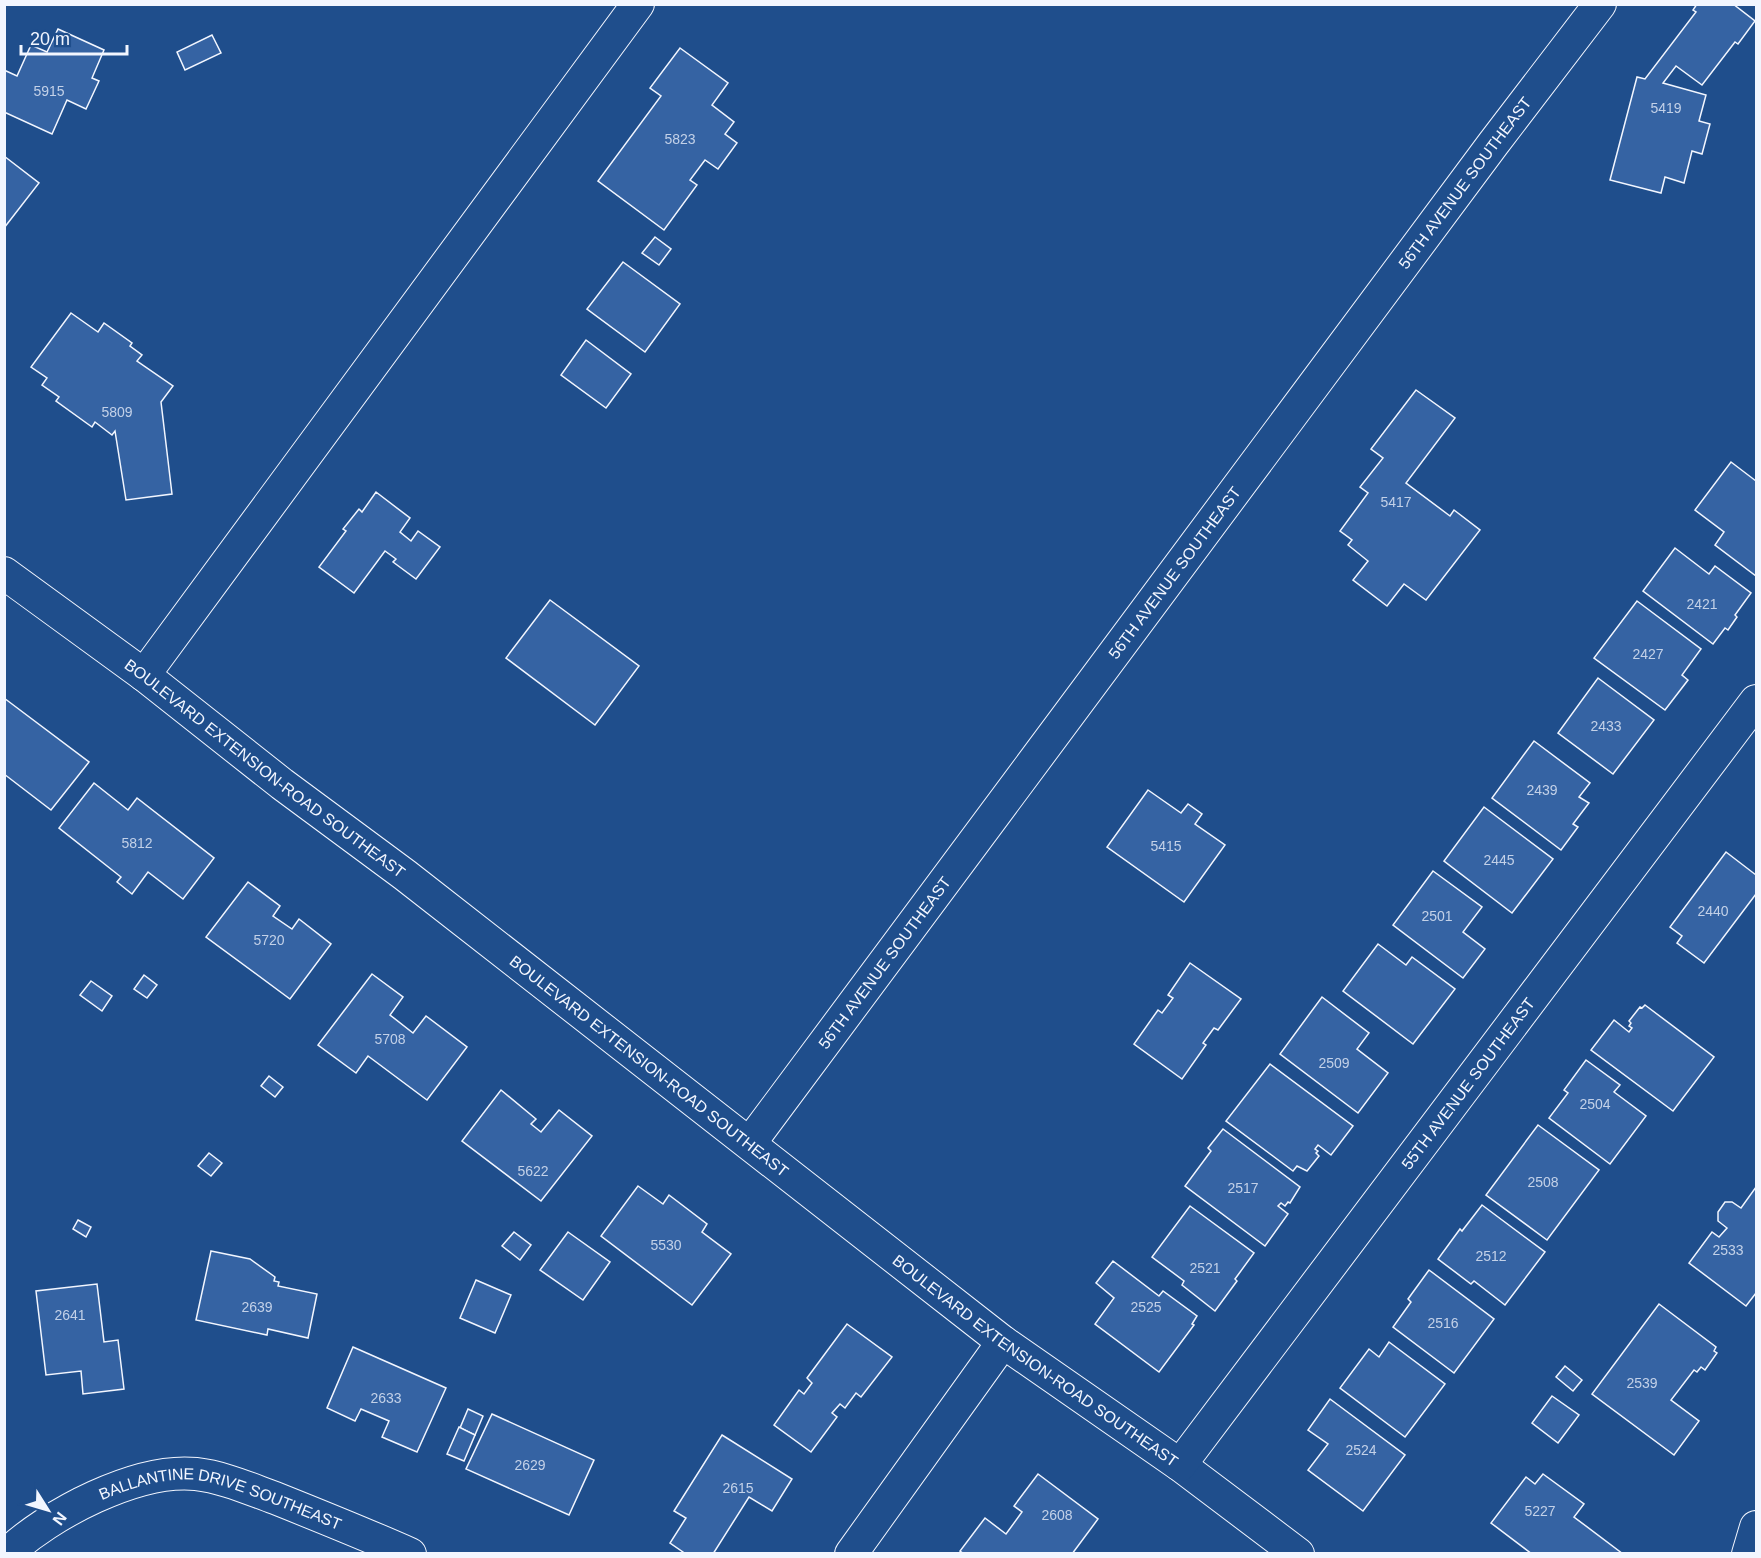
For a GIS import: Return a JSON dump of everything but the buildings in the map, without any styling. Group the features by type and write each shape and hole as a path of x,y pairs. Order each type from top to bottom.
{"street":[{"path":"144,675 638,4"},
{"name":"56TH AVENUE SOUTHEAST","path":"750,1143 1493,144 1600,4"},
{"name":"BOULEVARD EXTENSION-ROAD SOUTHEAST","path":"4,573 144,675 282,784 405,875 1003,1342 1180,1465 1298,1554"},
{"name":"55TH AVENUE SOUTHEAST","path":"1180,1465 1756,701"},
{"path":"851,1554 1003,1342"},
{"name":"BALLANTINE DRIVE SOUTHEAST","path":"7,1554 52,1520 99,1494 154,1477 196,1474 241,1486 346,1525 410,1554"},
{"path":"1748,1554 1756,1527"}]}
